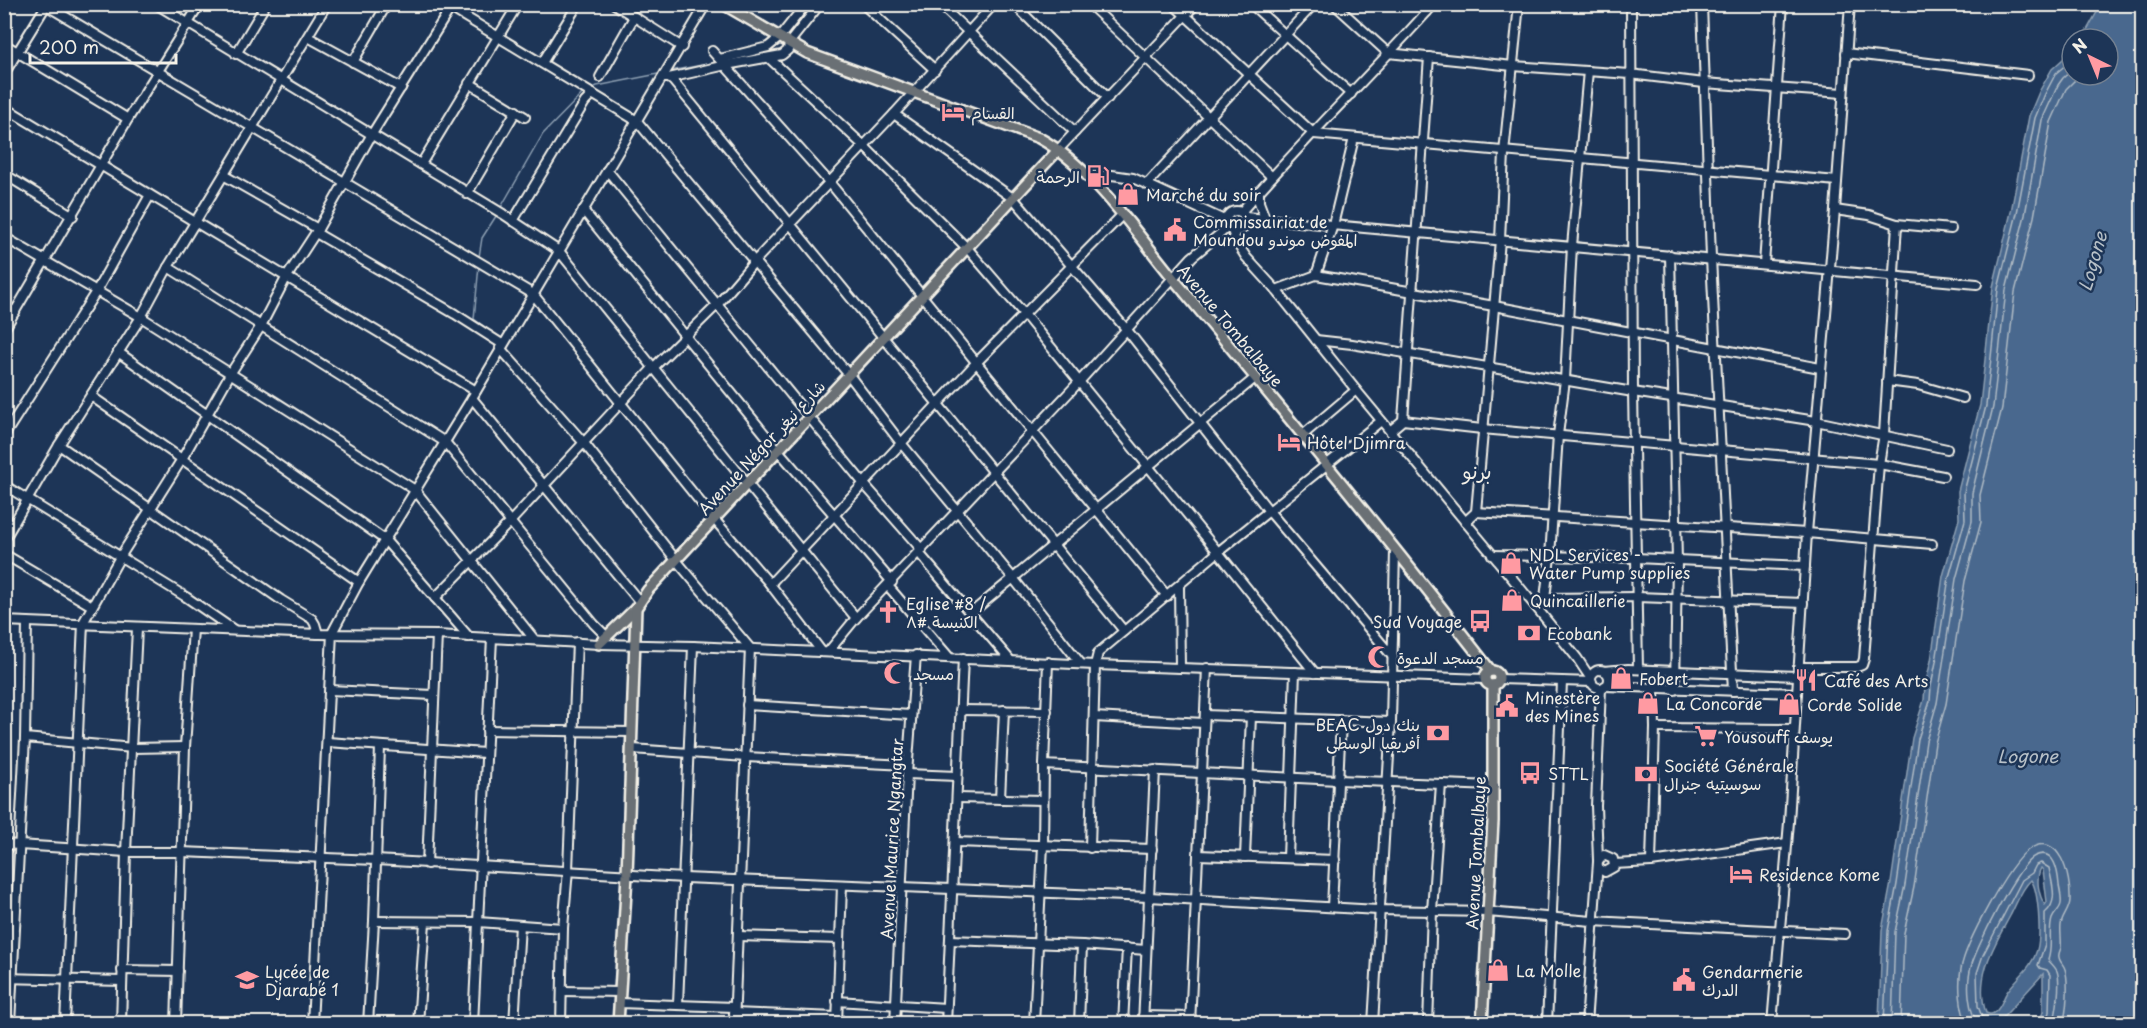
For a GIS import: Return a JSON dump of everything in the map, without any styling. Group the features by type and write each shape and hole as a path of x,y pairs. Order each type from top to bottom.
{"main road":[{"name":"Avenue Tombalbaye","path":"723,4 779,38 825,61 1039,138 1059,150 1087,176 1122,215 1303,435 1492,679 1494,786 1482,1023"},
{"name":"Avenue Négor شارع نيغر","path":"599,644 638,604 777,449 1059,150"},
{"path":"618,1023 627,874 638,604"}],"street":[{"path":"156,4 500,212 559,251 856,618"},
{"path":"4,330 128,119 200,4"},
{"path":"236,54 266,4"},
{"path":"4,540 59,445 141,316 168,267 327,4"},
{"path":"353,62 387,4"},
{"path":"421,164 518,4"},
{"path":"542,63 578,4"},
{"path":"614,4 682,47"},
{"path":"312,1023 332,633 359,582 665,78 706,4"},
{"path":"665,78 768,47 779,38 806,4"},
{"path":"721,60 769,58 782,55 788,50 789,43 820,4"},
{"path":"863,4 934,70"},
{"path":"939,4 1076,132"},
{"path":"435,598 718,304 754,262 914,93 994,4"},
{"path":"1014,4 1108,98"},
{"path":"1089,4 1272,177"},
{"path":"1173,4 1314,134 1504,153 1837,181"},
{"name":"Avenue Négor شارع نيغر","path":"1059,150 1196,4"},
{"path":"1251,4 1351,94"},
{"path":"1147,184 1314,4"},
{"path":"1334,4 1388,53 1513,66 1630,74 1704,83 1843,93"},
{"path":"1419,4 1427,12"},
{"path":"1243,214 1272,177 1434,4"},
{"path":"1476,512 1500,240 1504,153 1519,4"},
{"path":"1631,4 1633,392 1638,669"},
{"path":"1702,4 1711,258 1733,691"},
{"path":"1764,264 1783,4"},
{"path":"1772,1023 1787,843 1807,533 1850,4"},
{"path":"4,74 45,5 533,294 714,519 825,652"},
{"path":"65,1023 83,623 120,557 182,459 230,374 261,326 286,278 317,231 449,6 637,121 849,375 901,443 1081,664"},
{"path":"600,77 634,17"},
{"path":"308,37 401,88"},
{"path":"4,44 128,119"},
{"path":"712,51 830,183 1167,596"},
{"path":"1846,53 2028,75"},
{"path":"1390,431 1403,420 1430,57"},
{"path":"769,58 864,146 968,249 1149,467 1315,673"},
{"path":"1536,607 1545,598 1550,556 1558,435 1565,380 1572,246 1588,71"},
{"path":"665,78 791,223 1124,631"},
{"path":"469,83 525,117"},
{"path":"513,221 592,93"},
{"path":"4,107 103,165 474,394 638,604"},
{"path":"467,194 516,111"},
{"path":"894,114 1014,200 1126,330 1269,511 1393,657"},
{"path":"1316,274 1333,225 1354,138"},
{"path":"607,171 1010,660"},
{"path":"4,174 73,216"},
{"path":"1087,176 1112,175 1133,178 1240,231 1244,228 1246,220 1243,214"},
{"path":"225,176 455,314 501,346 584,443 676,560 750,648 734,1023"},
{"path":"1259,192 1259,202 1265,218"},
{"path":"4,436 97,290 150,195"},
{"path":"583,210 949,657"},
{"path":"1835,210 1869,215 1898,224 1951,229"},
{"path":"825,652 1079,382 1192,257 1228,227 1231,212 1333,225 1977,284"},
{"path":"770,584 976,363 1070,265 1122,215"},
{"path":"1798,667 1857,667 1862,665 1879,464 1884,434 1898,224"},
{"path":"1228,227 1246,257 1276,290 1381,421 1536,607 1577,658 1595,687 1797,693"},
{"path":"4,237 141,316 415,490 534,639"},
{"path":"1670,255 1677,525 1675,690"},
{"path":"168,267 445,442 606,636"},
{"path":"1276,290 1316,274 1820,368"},
{"path":"4,305 15,312"},
{"path":"1316,340 1488,366 1816,421 1947,449"},
{"path":"118,352 385,540 469,637"},
{"path":"971,613 1255,378"},
{"path":"1887,381 1918,385 1964,398"},
{"path":"1303,435 1356,390"},
{"path":"91,396 359,582"},
{"path":"1403,420 1879,464 1943,476"},
{"path":"1090,848 1095,665 1098,653 1218,552 1381,421"},
{"path":"59,445 281,600 312,619 318,634"},
{"path":"4,485 186,597 234,630"},
{"path":"1464,522 1476,512 1807,533 1932,544"},
{"path":"1373,1023 1391,722 1395,551"},
{"path":"4,554 92,606"},
{"path":"1492,555 1636,558 1805,566"},
{"path":"1179,587 1179,667"},
{"path":"1545,598 1637,597 1803,603"},
{"path":"4,621 318,634 436,635 599,644 916,655 1095,665 1562,682 1591,681"},
{"path":"10,1023 8,978 25,738 27,622"},
{"path":"121,1023 126,852 133,748 137,628"},
{"path":"176,1023 185,747 193,629"},
{"path":"427,864 436,635"},
{"path":"473,1023 492,638"},
{"path":"561,1023 563,928 568,870 577,642"},
{"path":"678,1004 693,646"},
{"name":"Avenue Maurice Ngangtar","path":"895,1023 907,769 916,655"},
{"path":"946,1023 963,658"},
{"path":"1577,658 1608,676 1607,683 1603,687 1596,806 1598,864 1586,1023"},
{"path":"1034,1023 1043,845 1048,662"},
{"path":"1155,770 1143,1020 1190,1020 1207,668"},
{"path":"1591,681 1592,675 1601,671 1638,669 1797,676"},
{"path":"1288,858 1294,672"},
{"path":"1547,1023 1562,682"},
{"path":"1651,862 1654,688"},
{"path":"330,690 433,695"},
{"path":"747,705 911,715"},
{"path":"960,710 1047,711"},
{"path":"1000,799 1004,710"},
{"path":"1094,717 1204,719 1251,716 1391,722"},
{"path":"1245,857 1251,716"},
{"path":"1332,907 1341,721"},
{"path":"1655,728 1794,729"},
{"path":"487,730 632,732"},
{"path":"25,738 133,748 185,747"},
{"path":"327,742 485,753"},
{"path":"368,1023 380,747"},
{"path":"632,749 907,769 957,776"},
{"path":"1044,765 1494,786"},
{"path":"1428,1023 1432,911 1442,784"},
{"path":"957,798 1043,800"},
{"path":"956,842 1152,849"},
{"path":"1614,864 1651,862 1787,843"},
{"path":"4,844 126,852 376,860 684,878 1149,897 1378,910 1488,912 1592,921 1845,934"},
{"path":"1198,855 1335,860"},
{"path":"1598,864 1602,856 1609,855 1614,864"},
{"path":"1598,864 1605,872 1609,871 1614,864"},
{"path":"619,1003 678,1004 837,1020 842,885"},
{"path":"374,921 478,922 563,928"},
{"path":"418,1023 425,922"},
{"path":"514,1023 520,925"},
{"path":"738,936 840,939"},
{"path":"950,940 1146,950"},
{"path":"1079,1023 1082,945"},
{"path":"1123,1023 1127,948"},
{"path":"122,970 178,971"},
{"path":"8,978 122,981"},
{"path":"563,991 620,992"},
{"path":"837,1001 946,1008"}],"water":[{"name":"Logone","path":"2101,5 2142,5 2141,1023 2039,1023 2043,1012 2043,974 1998,1023 1879,1023 1882,930 1912,738 1924,700 1943,576 1959,519 1958,491 1980,405 1993,287 2011,212 2029,116 2052,69 2060,62 2060,87 2120,87 2120,27 2089,27","holes":["2041,868 2047,902 2045,905 2038,887 2039,872","2031,880 2034,886 2039,935 2035,956 2007,992 1997,1010 1991,1014 1986,1013 1982,987 1992,950 2024,888"]}],"waterway":[{"path":"786,38 810,4"},
{"path":"773,48 782,44"},
{"path":"670,71 718,62"},
{"path":"591,89 663,73"},
{"path":"500,209 543,134 584,92"},
{"path":"479,257 482,238 498,213"},
{"path":"479,265 474,319 501,339"},
{"path":"552,490 637,593"}],"place":[{"name":"القسام","path":"953,112"},
{"name":"الرحمة","path":"1098,176"},
{"name":"Marché du soir","path":"1128,194"},
{"name":"Commissairiat de Moundou المفوض موندو","path":"1175,230"},
{"name":"Hôtel Djimra","path":"1289,442"},
{"name":"NDL Services - Water Pump supplies","path":"1511,563"},
{"name":"Quincaillerie","path":"1512,600"},
{"name":"Eglise #8 / الكنيسة #٨","path":"888,612"},
{"name":"Sud Voyage","path":"1480,621"},
{"name":"Ecobank","path":"1529,633"},
{"name":"مسجد الدعوة","path":"1379,657"},
{"name":"مسجد","path":"895,673"},
{"name":"Fobert","path":"1621,678"},
{"name":"Café des Arts","path":"1806,680"},
{"name":"La Concorde","path":"1648,703"},
{"name":"Corde Solide","path":"1789,704"},
{"name":"Minestère des Mines","path":"1507,706"},
{"name":"BEAC بنك دول أفريقيا الوسطى","path":"1438,733"},
{"name":"Yousouff يوسف","path":"1706,736"},
{"name":"STTL","path":"1530,773"},
{"name":"Société Générale سوسيتيه جنرال","path":"1646,774"},
{"name":"Residence Kome","path":"1741,874"},
{"name":"La Molle","path":"1498,970"},
{"name":"Lycée de Djarabé 1","path":"247,980"},
{"name":"Gendarmerie الدرك","path":"1684,980"}],"district":[{"name":"برنو","path":"1477,471"}]}
